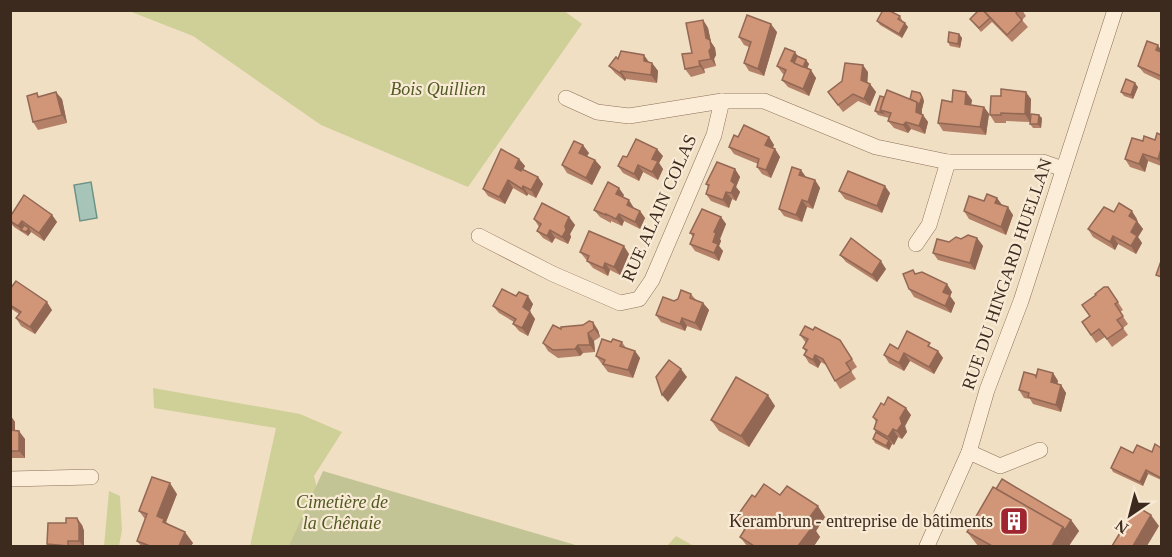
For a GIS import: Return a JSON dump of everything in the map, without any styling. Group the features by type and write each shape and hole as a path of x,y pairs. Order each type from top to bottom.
{"street":[{"name":"RUE DU HINGARD HUELLAN","path":"927,546 969,452 987,390 1021,301 1115,10"},
{"path":"566,99 597,112 629,116 722,101 764,100 876,147 948,162 1043,162 1063,169"},
{"name":"RUE ALAIN COLAS","path":"479,236 553,274 620,303 639,299 652,280 714,135 722,101"},
{"path":"916,244 929,225 948,162"},
{"path":"969,452 1000,466 1040,450"},
{"path":"10,479 91,477"}],"green space":[{"name":"Bois Quillien","path":"563,10 582,24 468,187 321,125 193,36 129,11"},
{"path":"153,388 300,414 342,432 314,476 321,505 300,546 250,546 276,428 154,408"},
{"name":"Cimetière de la Chênaie","path":"323,471 579,546 289,546"},
{"path":"109,491 120,496 122,530 119,546 104,546"},
{"path":"676,536 694,546 667,546"}],"shaded area":[{"path":"91,182 97,218 80,221 74,185"}],"building":[{"path":"883,10 900,16 898,19 905,23 899,34 877,21"},
{"path":"979,10 983,10 990,18 979,28 970,19"},
{"path":"986,10 1019,10 1016,13 1022,20 1007,35 985,12"},
{"path":"747,15 771,24 758,69 744,63 751,42 739,37"},
{"path":"703,20 706,38 710,40 711,59 699,61 700,66 685,69 682,54 692,53 686,23"},
{"path":"949,32 959,34 958,44 948,42"},
{"path":"1147,41 1158,45 1156,50 1161,52 1161,76 1138,66"},
{"path":"785,48 795,52 791,61 811,70 803,89 782,80 786,70 777,66"},
{"path":"621,51 644,55 644,61 652,63 651,75 621,71 620,73 609,66 616,57 618,59"},
{"path":"797,56 806,60 803,67 794,63"},
{"path":"845,63 863,65 861,80 870,84 864,99 853,94 838,105 828,92 842,81"},
{"path":"1126,79 1135,83 1131,95 1121,92"},
{"path":"1001,89 1026,92 1025,114 990,115 991,96 1001,96"},
{"path":"887,90 917,102 916,112 923,115 919,126 906,122 903,125 888,121 891,113 880,110"},
{"path":"953,90 966,92 965,104 984,107 980,127 938,123 942,100 952,102"},
{"path":"912,91 920,93 922,97 919,105 910,99"},
{"path":"56,92 62,115 33,122 27,96 37,93 38,97"},
{"path":"880,96 884,97 880,110 883,113 875,111"},
{"path":"1031,114 1039,115 1038,124 1030,124"},
{"path":"744,125 769,137 765,145 775,149 766,170 757,167 759,159 729,147 734,135 738,137"},
{"path":"1157,133 1161,135 1158,159 1143,154 1139,164 1125,159 1132,138 1143,141 1144,136 1155,140"},
{"path":"636,139 657,149 652,159 658,161 652,172 638,165 634,174 618,166 623,156 627,157"},
{"path":"574,141 583,145 579,153 595,160 586,178 562,165"},
{"path":"501,149 519,159 515,168 538,177 531,190 523,186 522,189 508,180 499,197 483,189"},
{"path":"717,162 735,169 731,181 735,184 731,193 726,192 723,200 706,194 709,185 706,184"},
{"path":"792,167 801,170 799,175 815,180 808,202 802,200 796,215 779,209"},
{"path":"848,171 885,186 877,206 839,191"},
{"path":"608,182 619,188 616,194 629,200 627,205 640,211 635,222 619,214 616,219 594,210"},
{"path":"987,194 997,198 995,203 1008,207 1001,227 964,211 969,196 984,201"},
{"path":"24,195 52,215 39,233 22,221 18,226 10,221 10,217"},
{"path":"542,203 569,217 562,237 550,230 547,236 537,231 541,224 534,219"},
{"path":"1119,203 1132,211 1129,216 1137,221 1131,232 1137,236 1131,246 1113,236 1110,242 1088,229 1104,207 1114,212"},
{"path":"702,209 721,217 714,232 716,233 713,242 718,244 714,253 690,244 694,234 690,233"},
{"path":"24,225 29,228 26,232 21,230"},
{"path":"589,231 624,246 614,267 605,263 603,268 587,261 589,256 580,252"},
{"path":"968,235 977,238 970,263 933,253 937,239 949,242 956,237 961,239"},
{"path":"851,238 881,261 872,275 840,255"},
{"path":"1161,261 1161,277 1156,275"},
{"path":"913,270 915,274 922,272 947,284 943,292 950,295 945,306 909,289 903,274"},
{"path":"16,281 47,302 30,327 16,318 21,312 10,305 10,289"},
{"path":"1104,287 1108,287 1118,302 1115,304 1123,316 1117,320 1123,328 1107,339 1099,329 1091,335 1082,322 1090,316 1082,305"},
{"path":"502,289 516,296 519,292 528,296 523,307 530,312 522,328 513,324 516,319 493,306"},
{"path":"681,290 691,294 690,298 703,303 695,323 682,318 680,324 656,315 663,297 674,301 678,299"},
{"path":"589,321 593,322 594,329 588,333 590,345 578,345 575,349 553,350 543,343 553,325 561,329 561,327 583,325"},
{"path":"805,326 813,330 815,327 840,340 852,359 846,363 851,371 835,381 823,359 815,355 813,360 804,355 807,350 803,348 808,339 800,335"},
{"path":"907,331 930,343 928,346 938,351 929,367 904,353 899,363 884,355 890,344 898,349"},
{"path":"602,339 622,342 620,346 635,351 628,370 603,364 605,360 596,356"},
{"path":"669,360 681,369 662,395 656,377"},
{"path":"1038,369 1053,373 1051,382 1061,385 1056,405 1028,397 1029,393 1019,390 1024,372 1036,377"},
{"path":"736,377 768,395 741,436 711,420"},
{"path":"888,397 906,408 900,418 902,424 897,431 893,429 888,437 874,429 877,420 873,417 881,403 884,405"},
{"path":"10,430 19,431 19,451 10,451"},
{"path":"876,432 889,440 886,446 873,439"},
{"path":"1155,444 1161,448 1161,478 1146,470 1140,482 1111,468 1121,447 1133,453 1137,445 1152,452"},
{"path":"152,477 170,483 157,516 164,519 163,522 185,532 179,546 150,546 137,541 147,514 139,511"},
{"path":"1002,479 1071,520 1065,530 996,489"},
{"path":"764,484 780,495 787,486 818,506 806,522 813,526 798,546 754,546 740,537 747,526 735,519 752,495 755,497"},
{"name":"Kerambrun - entreprise de bâtiments","path":"993,487 1063,527 1052,546 992,546 967,532"},
{"path":"1136,506 1151,515 1133,546 1112,546"},
{"path":"66,518 77,518 79,541 68,541 68,546 47,544 48,523 66,523"}],"place":[{"name":"Kerambrun - entreprise de bâtiments","path":"1014,521"}]}
